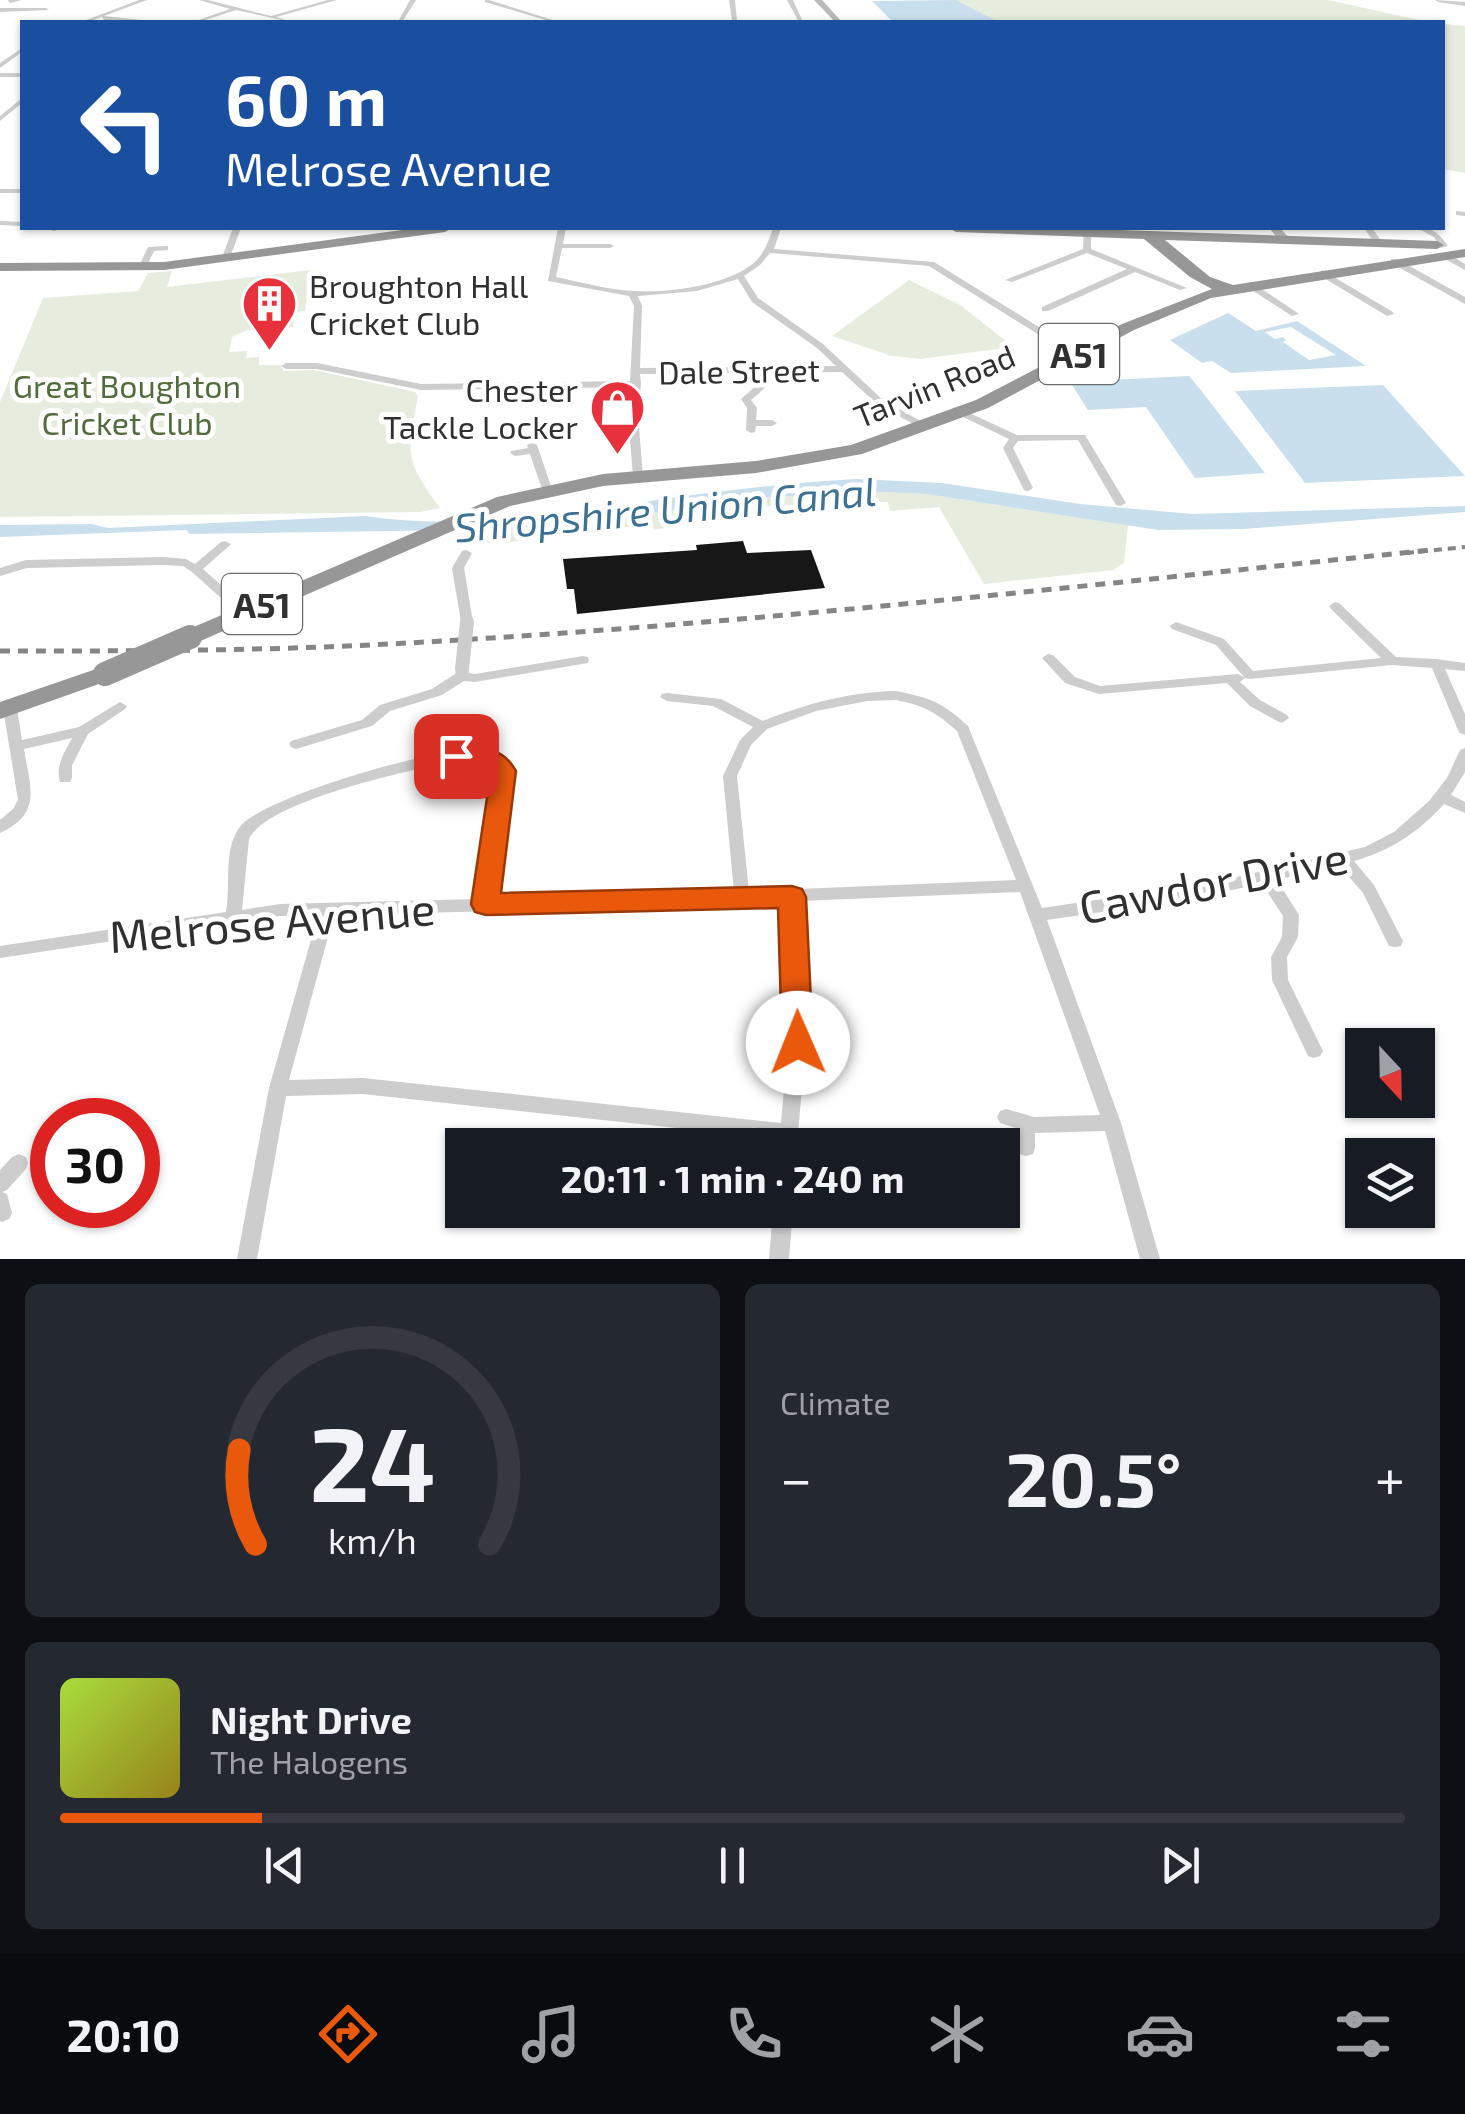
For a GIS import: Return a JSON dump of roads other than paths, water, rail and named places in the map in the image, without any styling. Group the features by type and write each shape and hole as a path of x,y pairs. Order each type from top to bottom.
{"highway":[{"path":"0,267 144,266 225,260 430,230"},
{"path":"1045,230 1196,238"},
{"path":"1108,232 1154,239 1172,249 1208,284 1230,288"},
{"name":"A51","path":"1172,249 1176,239 1196,238 1378,242 1465,249"},
{"name":"Tarvin Road","path":"244,612 458,518 548,489 826,457 927,426 962,413 1190,293 1394,262 1440,248"},
{"path":"1190,293 1204,289 1198,277"},
{"name":"A51","path":"5,709 105,674 244,612"}],"main road":[{"path":"818,0 837,20"},
{"path":"1276,230 1286,240"}],"street":[{"path":"0,10 8,1 19,0"},
{"path":"90,20 144,0"},
{"path":"202,0 281,20"},
{"path":"270,17 334,0"},
{"path":"486,0 550,20"},
{"path":"732,0 735,20"},
{"path":"1438,0 1465,4"},
{"path":"201,20 239,7"},
{"path":"0,10 46,10"},
{"path":"96,18 119,20"},
{"path":"225,260 236,230"},
{"path":"562,230 551,279 632,294 740,276 762,262 776,230"},
{"path":"1369,230 1378,242"},
{"path":"1425,230 1436,235 1440,248 1465,268"},
{"path":"1087,232 1087,250"},
{"path":"558,246 610,246"},
{"path":"144,266 151,249 165,248"},
{"path":"770,250 931,264 1052,338 1082,352"},
{"path":"1009,280 1087,250 1190,293"},
{"path":"1394,262 1465,301"},
{"path":"1045,308 1134,269"},
{"path":"1322,273 1390,314"},
{"path":"740,276 756,300 811,339 881,403 927,426"},
{"path":"1250,284 1296,314"},
{"path":"632,294 638,306 634,432 638,476"},
{"path":"286,366 317,366 421,387 636,384"},
{"name":"Dale Street","path":"635,371 844,368"},
{"path":"762,369 762,386 746,399 752,408 750,427 772,423"},
{"path":"962,413 1015,438 1081,437 1120,503"},
{"path":"1015,438 1008,448 1028,488"},
{"path":"516,453 532,448 548,489"},
{"path":"196,569 225,544"},
{"path":"296,744 367,723 385,708 437,692 462,672 466,622 458,568 466,553"},
{"path":"0,572 26,564 186,563 244,612"},
{"path":"1335,606 1392,661"},
{"path":"1176,626 1225,645 1250,676"},
{"path":"1048,658 1070,680 1099,690 1392,661 1465,667"},
{"path":"462,672 475,678 584,660"},
{"path":"1436,663 1465,730"},
{"path":"1230,679 1255,702 1282,718"},
{"path":"742,897 730,776 745,742 762,726 808,708 888,696 934,702 950,713 963,730 1037,915 1112,1123 1150,1259"},
{"path":"676,702 727,705 762,726"},
{"path":"16,746 82,731 120,706"},
{"path":"0,828 19,812 24,800 16,746 5,709"},
{"path":"65,778 66,765 82,731"},
{"name":"Cawdor Drive","path":"1037,915 1184,896 1267,878 1385,844 1441,796 1456,776 1465,753"},
{"path":"233,915 244,834 255,820 306,797 388,772 472,755 495,760 504,771 486,904"},
{"path":"1441,796 1465,808"},
{"path":"1342,858 1369,889 1395,941"},
{"path":"1267,878 1291,914 1290,936 1279,957 1280,980 1314,1051"},
{"name":"Melrose Avenue","path":"0,952 233,915 328,908 792,897 1025,886"},
{"path":"790,1128 798,1043 792,897"},
{"path":"247,1259 278,1088 328,908"},
{"path":"278,1088 362,1086 707,1128"},
{"path":"1026,1148 1015,1120 1112,1123"},
{"path":"0,1184 19,1163"},
{"path":"778,1259 781,1228"}],"water":[{"path":"956,0 995,20 891,20 872,1"},
{"path":"1228,313 1256,331 1297,321 1366,366 1231,373 1212,361 1202,363 1170,340","holes":["1291,327 1336,355 1309,360 1283,342 1283,337 1275,339 1265,332"]},
{"path":"1189,376 1265,473 1195,478 1146,407 1088,410 1070,382"},
{"path":"1383,385 1465,476 1305,483 1235,391"},
{"name":"Shropshire Union Canal","path":"856,479 942,483 1080,504 1192,514 1465,506 1465,512 1244,529 1158,530 926,494 885,492 772,497 533,529 190,534 186,530 0,537 0,525 92,524 108,528 365,516 474,521"}],"railway":[{"path":"1406,553 1465,547"},
{"path":"0,651 370,645 636,628 1431,550"}],"place":[{"name":"Broughton Hall Cricket Club","path":"270,352"},
{"name":"Chester Tackle Locker","path":"617,456"}],"park label":[{"name":"Great Boughton Cricket Club","path":"127,404"}]}
